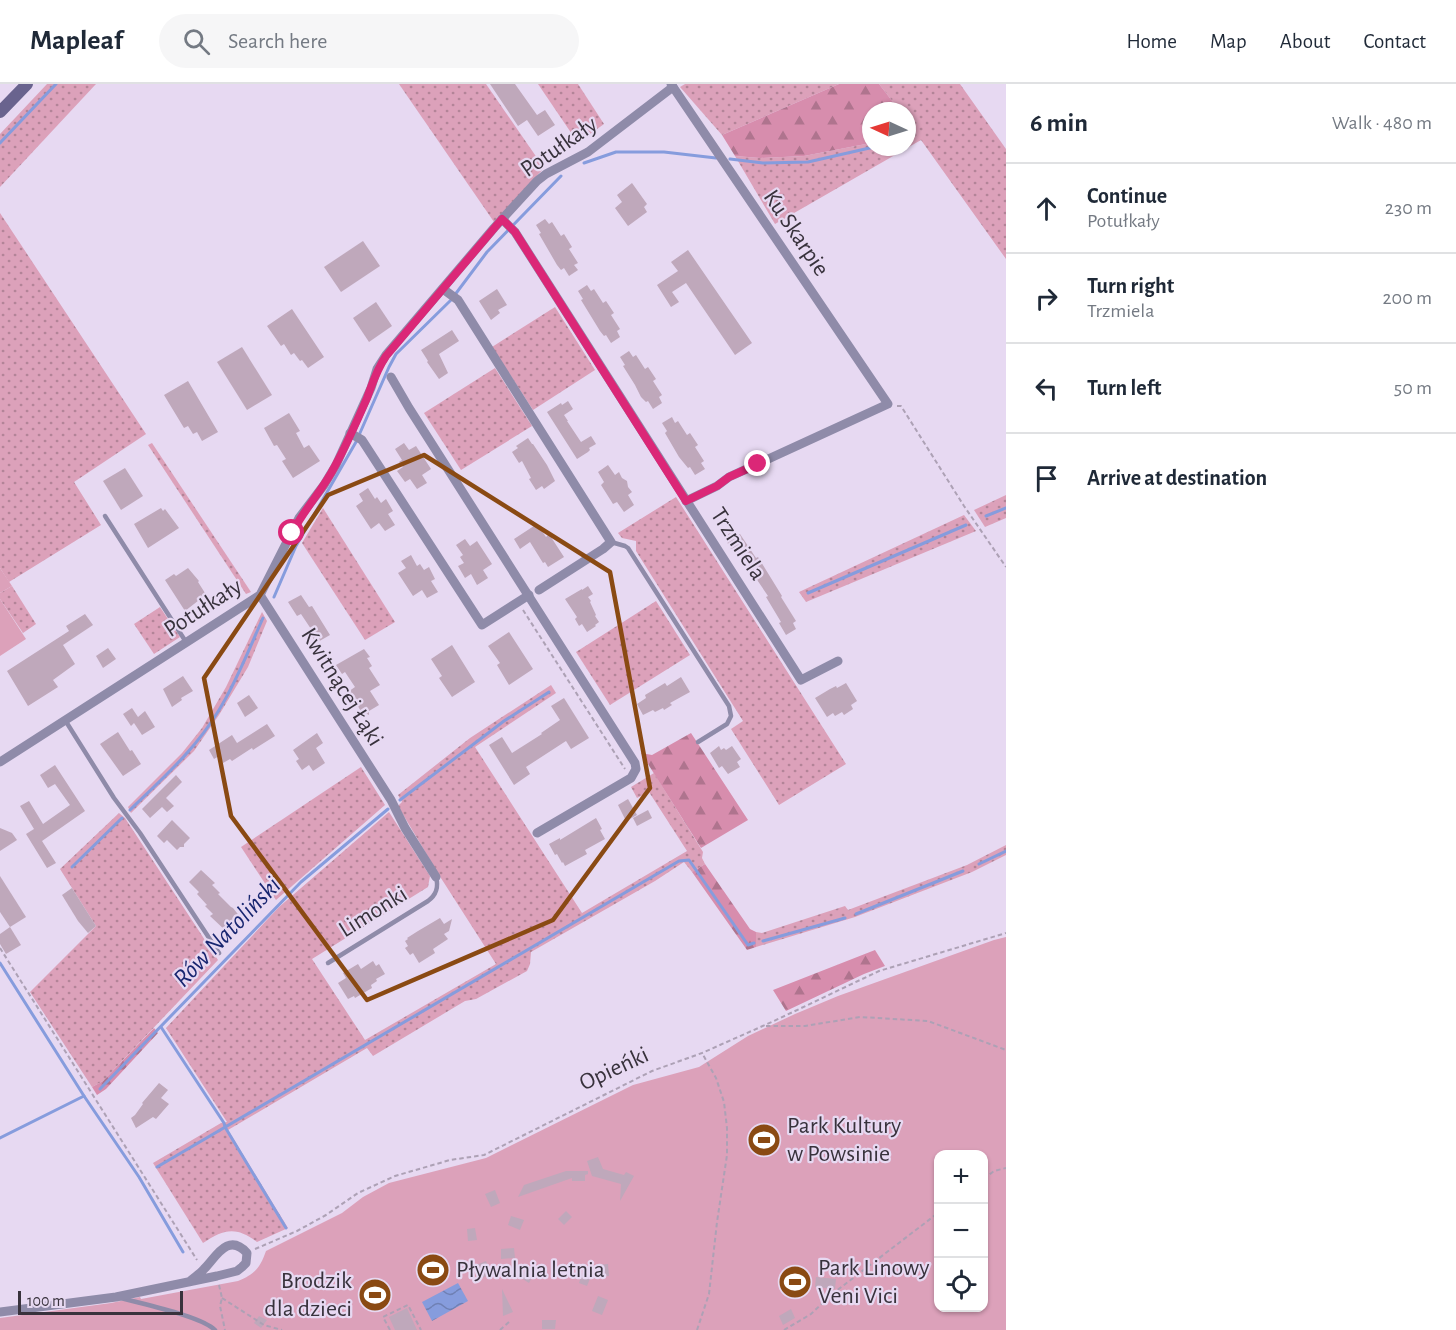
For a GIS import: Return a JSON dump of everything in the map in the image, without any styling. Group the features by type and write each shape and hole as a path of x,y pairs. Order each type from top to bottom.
{"main road":[{"path":"0,112 27,84"}],"street":[{"name":"Potułkały","path":"0,762 260,595 299,518 314,500 355,436 371,388 386,356 446,291 537,181 588,152 672,86"},
{"name":"Ku Skarpie","path":"672,86 888,404"},
{"name":"Trzmiela","path":"504,222 515,232 801,680 838,661"},
{"path":"446,291 458,300 610,542 603,549 538,590"},
{"path":"391,377 634,760 636,769 631,778 537,833"},
{"path":"686,501 717,486 729,477 888,404"},
{"path":"355,436 482,626 529,595"},
{"name":"Kwitnącej Łąki","path":"260,595 391,800 405,828 436,877"},
{"path":"0,1312 117,1297 189,1282 237,1271 246,1263 247,1253 238,1246 231,1245 220,1249 203,1270 189,1282"}],"lane":[{"path":"379,370 391,377"},
{"path":"105,516 186,642"},
{"path":"610,542 628,548 729,706 731,716 727,724 698,742"},
{"path":"65,720 114,798 140,833 219,953"},
{"name":"Limonki","path":"328,963 428,901 436,892 436,877"},
{"path":"117,1297 193,1318 215,1330"}],"path":[{"path":"888,404 901,406 964,506 1006,567"},
{"path":"518,602 624,766"},
{"name":"Opieńki","path":"247,1253 297,1231 358,1193 395,1176 450,1160 484,1155 652,1071 702,1053 764,1026 879,971 1006,933"},
{"path":"0,948 198,1262"},
{"path":"764,1026 805,1026 860,1017 928,1021 1006,1050"},
{"path":"697,1330 709,1294 727,1155 724,1102 716,1078 702,1053"},
{"path":"988,1176 994,1171 1006,1168"},
{"path":"784,1330 811,1314 831,1295 934,1217"},
{"path":"219,1282 222,1298 220,1306 225,1330"},
{"path":"222,1298 264,1325 282,1330"},
{"path":"390,1330 383,1317 408,1305 421,1330"},
{"path":"388,1326 392,1323"},
{"path":"500,1330 509,1323"},
{"path":"264,1325 267,1330"}],"highlighted area":[{"path":"424,455 610,572 650,788 553,920 367,1000 231,816 204,678 328,495"}],"shaded area":[{"path":"47,84 96,84 0,187 0,134"},
{"path":"399,84 486,84 544,168 494,222"},
{"path":"538,84 578,84 604,124 578,143"},
{"path":"685,84 839,84 722,135 680,87"},
{"path":"879,84 960,84 1006,149 1006,259 921,140 916,143 916,102 893,102"},
{"path":"862,145 862,156 893,156 775,224 735,156 760,158 804,156"},
{"path":"0,213 146,434 74,482 101,525 9,582 0,568"},
{"path":"555,307 595,370 533,410 492,347"},
{"path":"495,368 532,426 461,470 424,413"},
{"path":"152,443 251,592 246,594 148,445"},
{"path":"1006,495 1006,518 985,527 974,510"},
{"path":"676,497 846,764 779,805 731,729 743,721 636,551 636,541 622,538 618,533"},
{"path":"323,508 395,622 365,640 302,543"},
{"path":"964,515 976,531 806,602 799,592"},
{"path":"0,568 12,586 0,593"},
{"path":"12,586 36,624 23,633 0,599 0,593"},
{"path":"0,599 26,639 0,656"},
{"path":"656,601 690,655 610,705 576,652"},
{"path":"160,607 180,637 154,654 134,624"},
{"path":"262,612 267,621 248,667 219,715 194,751 131,813 128,807 182,753 202,728 226,687"},
{"path":"551,685 556,693 475,747 582,913 687,851 649,792 637,798 631,787 654,773 703,852 702,858 705,864 692,872 684,862 531,952 527,971 476,999 465,1001 373,1056 367,1048 228,1130 288,1228 257,1242 243,1233 230,1231 203,1243 153,1163 221,1123 227,1122 166,1028 279,907 389,812 430,876 428,887 312,959 365,1040 496,964 398,806 402,802 398,795 470,738"},
{"path":"361,767 385,805 276,900 241,847"},
{"path":"119,813 125,818 218,960 103,1081 92,1087 30,992 96,926 60,869"},
{"path":"1006,845 1006,855 972,872 855,917 756,947 756,932 762,933 845,906 848,910 967,865"},
{"name":"Park Kultury w Powsinie","path":"1006,937 1006,1330 0,1330 0,1318 140,1297 141,1299 238,1281 256,1270 266,1251 342,1213 363,1197 389,1183 486,1158 633,1085 699,1067 748,1036 838,996"}],"green space":[{"path":"839,84 879,84 893,102 862,102 862,145 804,156 760,158 735,156 722,135"},
{"path":"691,733 748,820 701,848 641,753 652,755"},
{"path":"705,864 750,929 756,932 756,947 747,950 692,872"},
{"path":"875,950 885,966 786,1011 773,990"},
{"path":"154,1028 158,1033 106,1089 97,1095 92,1087 103,1081"}],"water":[{"name":"Brodzik dla dzieci","path":"382,1281 390,1292 368,1309 360,1298"},
{"path":"458,1283 468,1301 432,1321 422,1302"}],"building":[{"path":"490,84 515,84 537,115 545,110 555,125 538,136 527,120 518,126"},
{"path":"632,183 647,204 644,207 647,212 628,226 615,208 622,202 617,195"},
{"path":"545,219 549,224 552,222 561,236 564,234 572,247 569,249 578,263 574,265 578,270 569,276 564,268 561,270 557,265 539,234 541,233 536,225"},
{"path":"363,241 380,266 341,292 324,267"},
{"path":"688,250 752,343 735,355 686,283 672,292 679,302 671,307 657,285 678,271 671,262"},
{"path":"587,285 591,291 594,289 603,303 606,301 614,313 611,315 620,329 617,331 620,337 611,343 600,331 581,300 583,299 578,291"},
{"path":"497,289 507,305 498,310 500,313 491,320 479,301"},
{"path":"376,302 392,326 369,342 353,318"},
{"path":"292,309 324,357 308,368 294,353 291,355 284,344 281,346 267,326"},
{"path":"452,330 459,341 439,354 448,373 439,379 421,350"},
{"path":"242,347 272,395 247,410 217,362"},
{"path":"629,351 633,357 636,355 645,369 648,367 656,379 653,381 662,395 659,397 662,403 653,409 648,401 646,402 641,397 623,366 625,365 620,357"},
{"path":"188,381 218,432 202,441 197,432 193,434 188,426 184,428 164,395"},
{"path":"568,401 573,409 564,415 567,421 581,442 591,436 596,444 577,459 547,412"},
{"path":"289,413 300,431 296,433 304,448 309,445 320,461 293,478 282,461 286,459 277,445 274,446 264,428"},
{"path":"672,417 675,423 678,421 687,435 690,433 698,445 695,447 704,461 701,463 705,469 695,475 679,457 665,433 667,431 662,423"},
{"path":"528,438 555,481 544,489 542,486 536,490 522,461 519,463 512,452 518,448 516,446"},
{"path":"404,443 409,450 416,446 431,469 422,475 427,483 417,489 410,479 405,482 397,471 403,467 399,462 402,460 395,449"},
{"path":"608,465 615,475 619,472 627,481 632,492 628,495 634,505 624,512 617,502 613,504 601,485 604,482 598,472"},
{"path":"125,468 143,496 121,510 103,481"},
{"path":"368,488 375,499 377,497 381,503 386,499 393,511 388,514 395,525 385,531 379,523 371,529 356,506 363,501 359,494"},
{"path":"161,508 163,511 165,509 179,528 148,548 134,524"},
{"path":"537,524 546,537 549,534 564,557 548,567 530,542 520,549 514,539"},
{"path":"734,530 737,536 740,534 756,558 758,557 796,621 793,623 796,629 786,635 766,597 768,596 724,537"},
{"path":"465,539 470,546 477,541 492,564 483,570 488,578 477,585 471,574 465,578 458,566 464,563 460,557 463,555 456,545"},
{"path":"411,555 417,566 420,564 424,570 429,567 435,579 431,581 438,592 427,598 422,590 413,596 398,573 406,568 401,561"},
{"path":"188,568 205,593 185,611 165,580"},
{"path":"588,586 593,594 588,597 599,622 587,632 582,624 579,626 575,619 577,617 565,599"},
{"path":"301,595 309,607 312,606 330,635 316,643 310,633 313,632 301,614 297,616 288,602"},
{"path":"85,614 93,625 63,645 75,664 53,680 58,687 28,706 7,671 69,631 66,626"},
{"path":"509,632 533,669 509,685 497,665 500,663 488,646"},
{"path":"452,645 475,682 452,697 439,678 442,676 431,659"},
{"path":"108,648 116,659 103,668 96,656"},
{"path":"364,649 370,657 367,658 372,666 369,668 380,685 370,691 379,705 369,711 369,715 365,713 363,715 355,701 351,703 345,694 355,687 345,672 342,674 336,665"},
{"path":"183,676 193,691 172,707 163,689"},
{"path":"681,677 690,692 670,703 672,705 664,710 663,708 655,712 653,710 643,715 637,704 646,698 645,695"},
{"path":"846,683 857,701 851,705 853,709 844,715 842,712 835,716 833,713 827,717 815,698"},
{"path":"249,695 258,708 245,717 237,703"},
{"path":"564,698 589,738 571,749 566,741 526,767 530,774 514,785 489,745 502,737 512,753 560,720 551,706"},
{"path":"132,708 138,717 145,711 155,727 142,735 134,723 131,726 123,714"},
{"path":"267,724 275,736 232,761 230,759 223,763 219,756 214,759 209,750 232,735 237,743"},
{"path":"118,732 141,764 123,776 100,744"},
{"path":"317,733 323,743 316,748 325,763 313,771 309,765 302,770 293,750"},
{"path":"719,746 721,750 724,748 726,750 732,746 741,759 737,762 740,767 728,774 722,766 719,768 710,753"},
{"path":"55,765 85,811 42,841 56,863 47,868 26,834 34,829 20,806 29,801 43,824 70,805 55,784 48,788 40,775"},
{"path":"176,775 182,782 166,798 174,806 167,812 162,807 150,818 142,809"},
{"path":"628,799 637,815 626,821 618,805"},
{"path":"648,810 652,818 637,826 633,818"},
{"path":"596,818 605,839 585,850 587,854 565,866 549,844 560,838 560,840"},
{"path":"172,820 190,838 184,847 177,850 167,840 164,843 157,836"},
{"path":"0,828 12,833 17,840 0,851"},
{"path":"201,870 215,883 212,885 220,893 218,894 241,918 227,932 210,916 213,914 197,894 199,892 189,882"},
{"path":"0,876 26,917 10,927 0,912"},
{"path":"72,888 96,926 88,933 62,895"},
{"path":"440,918 444,924 452,919 449,931 444,934 448,939 433,949 435,953 419,963 413,953 410,955 405,948 408,946 405,941"},
{"path":"10,927 21,945 6,954 0,944 0,934"},
{"path":"373,961 376,966 379,964 385,974 376,979 377,981 371,985 372,988 355,998 354,996 348,999 338,983 346,978 343,973 358,964 361,969"},
{"path":"159,1083 168,1090 161,1098 169,1104 156,1119 153,1117 136,1128 131,1118"},
{"path":"598,1157 603,1169 624,1175 626,1172 634,1176 620,1201 621,1184 592,1176 587,1161"},
{"path":"566,1171 588,1171 588,1174 585,1175 585,1181 572,1181 572,1178 518,1197 524,1185"},
{"path":"495,1190 500,1203 491,1207 485,1194"},
{"path":"566,1211 572,1217 564,1225 558,1219"},
{"path":"511,1216 524,1220 520,1230 508,1225"},
{"path":"475,1228 477,1240 468,1241 467,1229"},
{"path":"514,1248 515,1258 501,1259 501,1249"},
{"path":"486,1261 491,1274 482,1278 476,1265"},
{"path":"608,1264 609,1276 598,1277 597,1265"},
{"path":"527,1267 535,1272 529,1283 521,1278"},
{"path":"582,1273 591,1276 587,1286 579,1283"},
{"path":"816,1277 836,1279 835,1289 815,1287"},
{"path":"502,1289 513,1312 503,1316"},
{"path":"598,1296 608,1300 602,1315 592,1311"},
{"path":"407,1308 417,1330 395,1330 389,1317"},
{"path":"791,1309 795,1318 783,1325 779,1316"},
{"path":"259,1316 267,1320 261,1328 254,1323"},
{"path":"542,1320 556,1320 555,1329 542,1329"}],"waterway":[{"path":"0,143 56,84"},
{"path":"730,159 763,163 808,162 862,150"},
{"path":"584,163 616,152 664,152 716,158"},
{"path":"274,597 296,546 356,442 396,354 451,300 487,252 561,176"},
{"path":"986,516 1006,508"},
{"path":"808,593 966,525"},
{"path":"130,810 178,763 210,724 232,688 263,618"},
{"name":"Rów Natoliński","path":"400,800 504,721 549,692"},
{"name":"Rów Natoliński","path":"100,1089 301,882 388,809"},
{"path":"72,867 122,818"},
{"path":"979,864 1006,851"},
{"path":"157,1167 679,861 689,860 748,945 754,943"},
{"path":"856,914 963,871"},
{"path":"763,941 845,918"},
{"path":"0,963 84,1096 139,1177 183,1252"},
{"path":"161,1027 224,1123 286,1228"},
{"path":"0,1138 84,1096"}],"place":[{"name":"Park Kultury w Powsinie","path":"764,1140"},
{"name":"Pływalnia letnia","path":"433,1270"},
{"name":"Park Linowy Veni Vici","path":"795,1282"},
{"name":"Brodzik dla dzieci","path":"375,1295"}],"route":[{"path":"292,533 299,518 314,500 336,465 371,388 377,369 502,219 515,232 686,501 758,464"}]}
